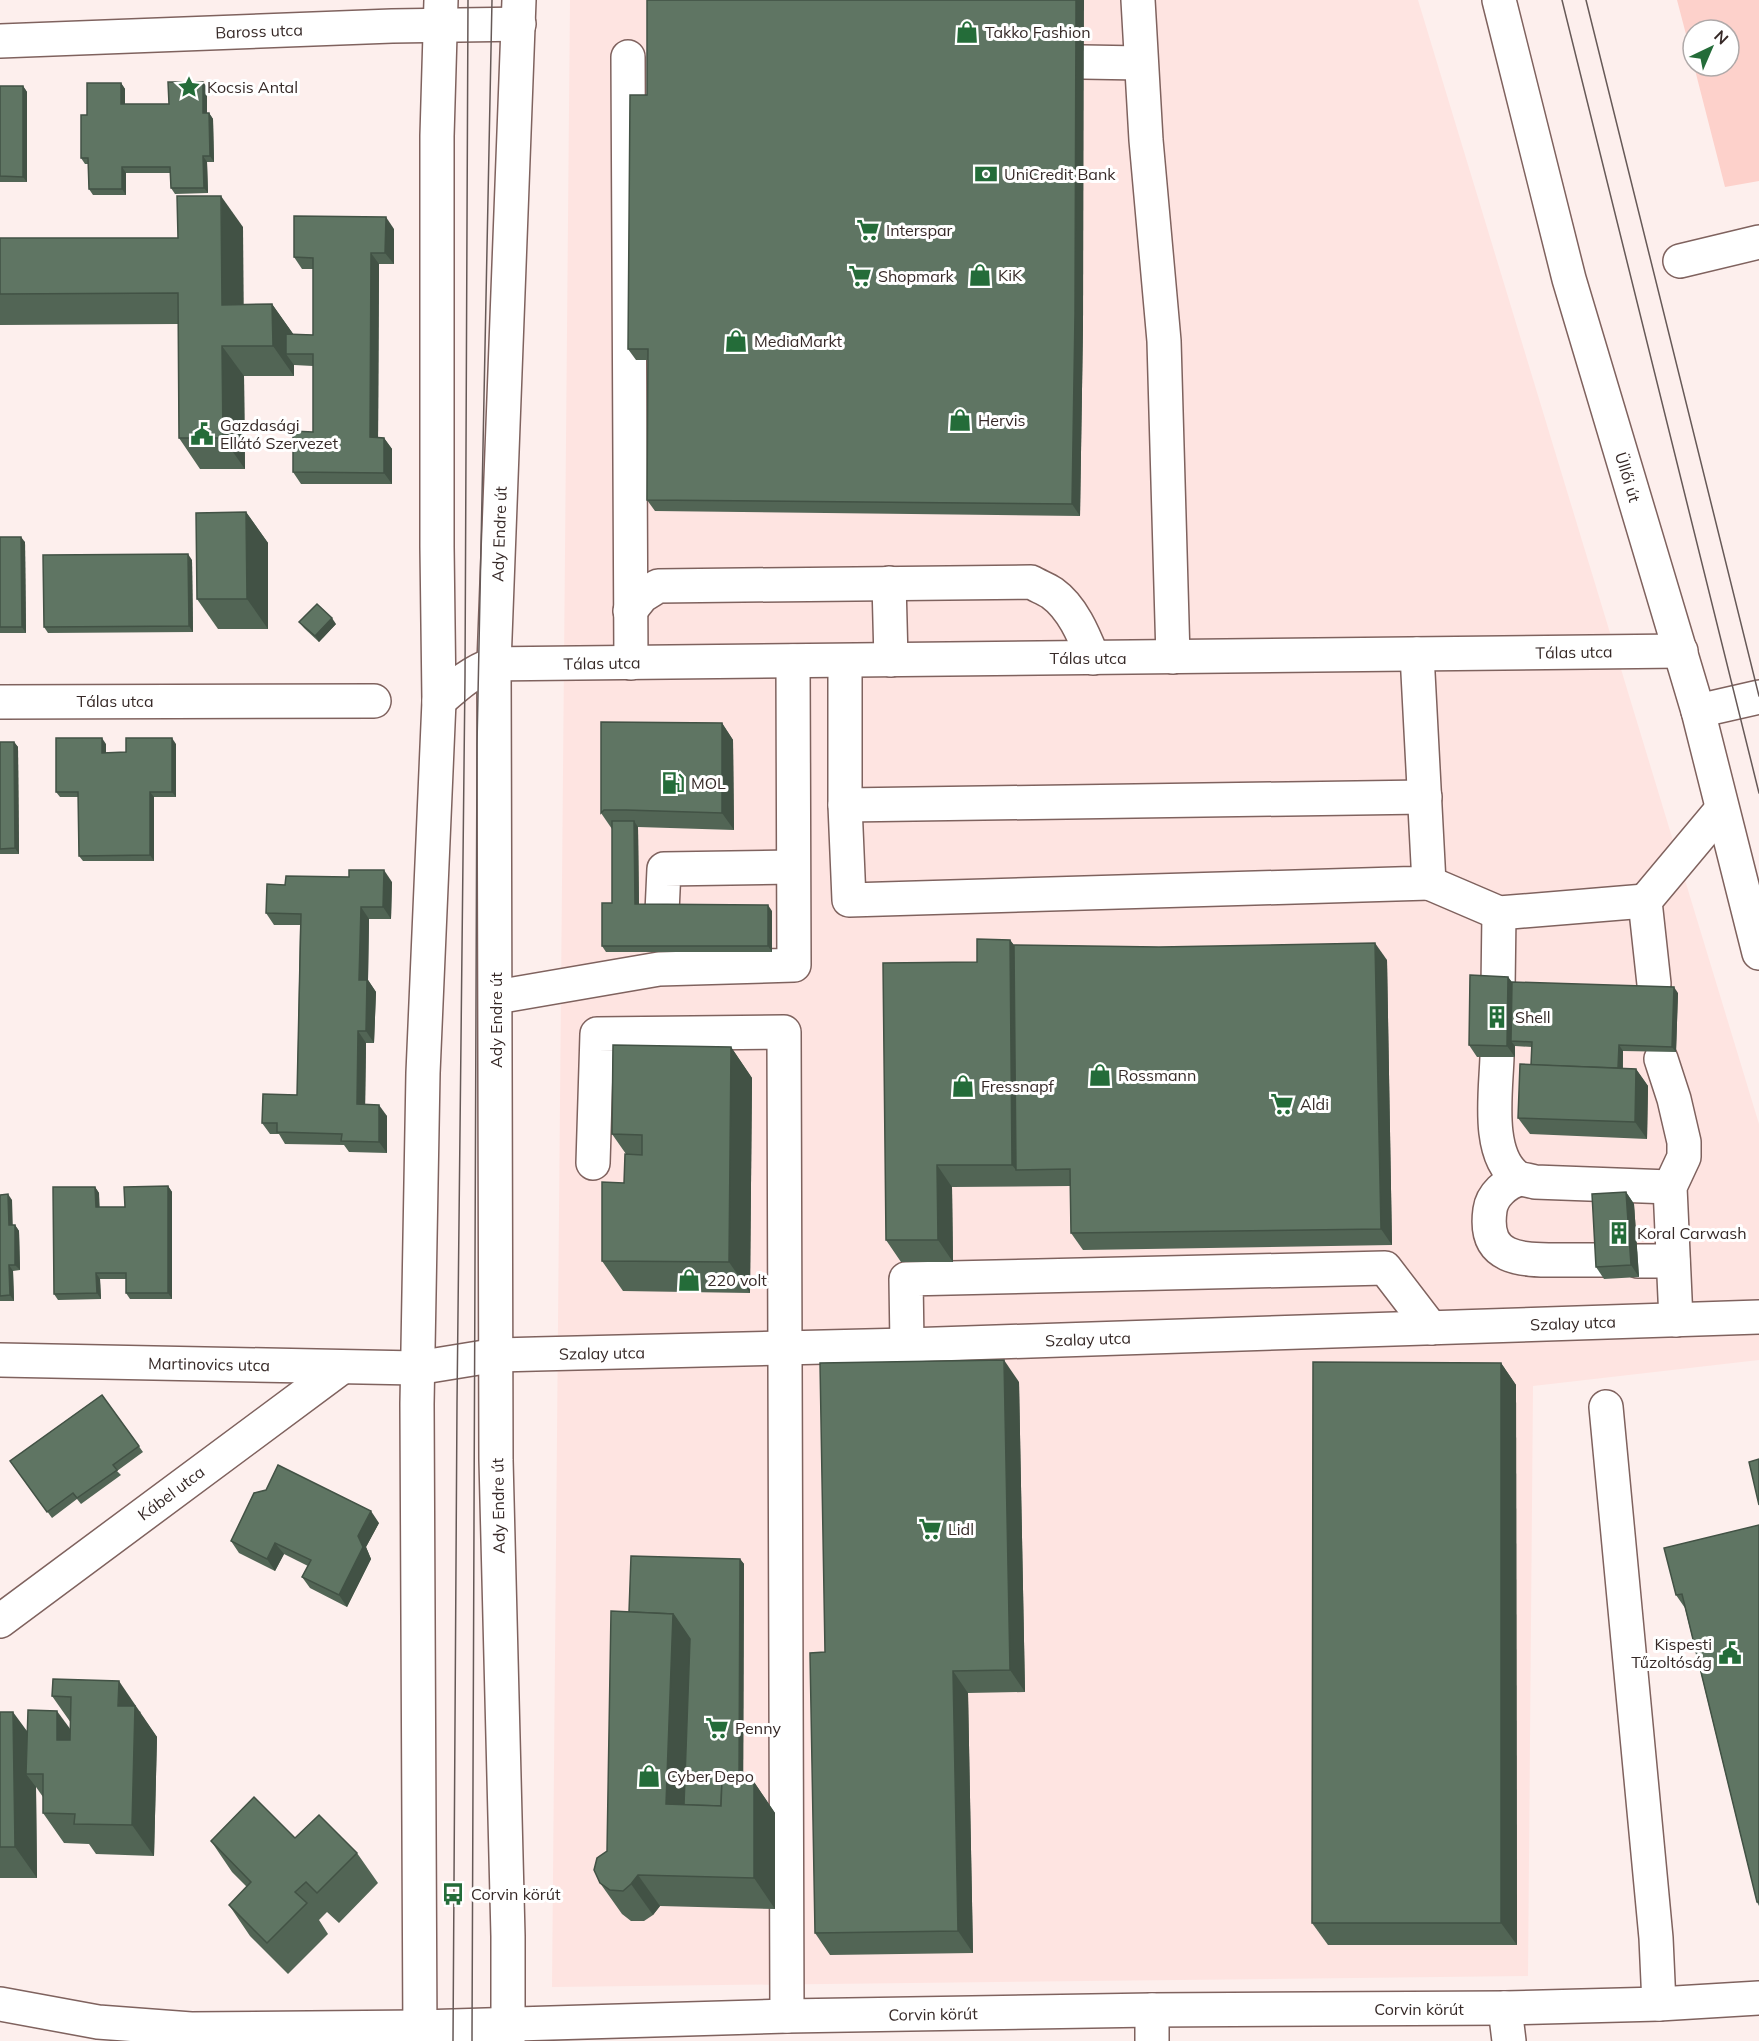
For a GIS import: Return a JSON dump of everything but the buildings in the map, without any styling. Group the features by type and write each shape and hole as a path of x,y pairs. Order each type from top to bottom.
{"street":[{"path":"1138,0 1164,341 1173,657"},
{"name":"Üllői út","path":"1499,0 1569,279 1698,711 1759,954"},
{"path":"420,2034 417,1368 423,1073 439,701 437,148 441,12"},
{"name":"Baross utca","path":"0,41 441,12 519,12"},
{"name":"Ady Endre út","path":"508,2033 508,1936 496,1460 494,664 519,12"},
{"path":"628,57 631,663"},
{"path":"1083,62 1141,63"},
{"path":"1680,261 1759,242"},
{"path":"630,612 642,596 658,586 1031,582 1054,594 1070,613 1084,635 1094,658"},
{"path":"889,584 891,660"},
{"name":"Tálas utca","path":"438,625 472,654 494,664"},
{"name":"Tálas utca","path":"439,701 465,677 494,664 1681,651"},
{"path":"1417,654 1429,883"},
{"path":"496,997 659,959 794,966 793,661"},
{"path":"845,661 845,805 849,900 1429,883 1499,913 1645,901 1722,809"},
{"path":"1698,711 1759,697"},
{"name":"Tálas utca","path":"0,702 374,701"},
{"path":"845,805 1425,797"},
{"path":"662,912 664,869 793,867"},
{"path":"1645,901 1654,984"},
{"path":"1498,988 1499,913"},
{"path":"593,1163 597,1034 784,1032 787,2016"},
{"path":"1497,1057 1496,1132 1499,1150 1506,1166 1520,1179"},
{"path":"1661,1059 1674,1099 1684,1142 1684,1156 1670,1187 1676,1320"},
{"path":"1603,1260 1523,1260 1506,1254 1493,1240 1488,1222 1491,1205 1510,1182 1520,1179 1535,1182 1670,1187"},
{"path":"1638,1261 1673,1261"},
{"path":"907,1345 906,1279 1385,1268 1431,1328"},
{"name":"Szalay utca","path":"417,1368 496,1355 907,1345 1759,1317"},
{"name":"Martinovics utca","path":"0,1360 417,1368"},
{"name":"Kábel utca","path":"0,1621 342,1366"},
{"path":"1606,1407 1656,1938 1659,2004"},
{"name":"Corvin körút","path":"0,2004 98,2022 191,2029 420,2034 508,2033 787,2016 945,2028 1152,2026 1759,1998"},
{"path":"1505,2008 1509,2041"}],"shaded area":[{"path":"570,0 1418,0 1759,1124 1759,1360 1533,1386 1528,1976 552,1987"},
{"path":"1677,0 1759,0 1759,181 1725,187 1697,78 1741,78 1741,18 1682,18"}],"tram line":[{"path":"453,2041 465,677 468,0"},
{"path":"472,2041 477,745 492,0"},
{"path":"1562,0 1759,793"},
{"path":"1586,0 1759,696"}],"place":[{"name":"Takko Fashion","path":"967,32"},
{"name":"Kocsis Antal","path":"189,87"},
{"name":"UniCredit Bank","path":"986,174"},
{"name":"Interspar","path":"868,230"},
{"name":"KiK","path":"980,275"},
{"name":"Shopmark","path":"860,276"},
{"name":"MediaMarkt","path":"736,341"},
{"name":"Hervis","path":"960,420"},
{"name":"Gazdasági Ellátó Szervezet","path":"202,434"},
{"name":"MOL","path":"673,783"},
{"name":"Shell","path":"1497,1017"},
{"name":"Rossmann","path":"1100,1075"},
{"name":"Fressnapf","path":"963,1086"},
{"name":"Aldi","path":"1282,1104"},
{"name":"Koral Carwash","path":"1619,1233"},
{"name":"220 volt","path":"689,1280"},
{"name":"Lidl","path":"930,1529"},
{"name":"Kispesti Tűzoltóság","path":"1730,1653"},
{"name":"Penny","path":"717,1728"},
{"name":"Cyber Depo","path":"649,1776"},
{"name":"Corvin körút","path":"453,1894"}]}
